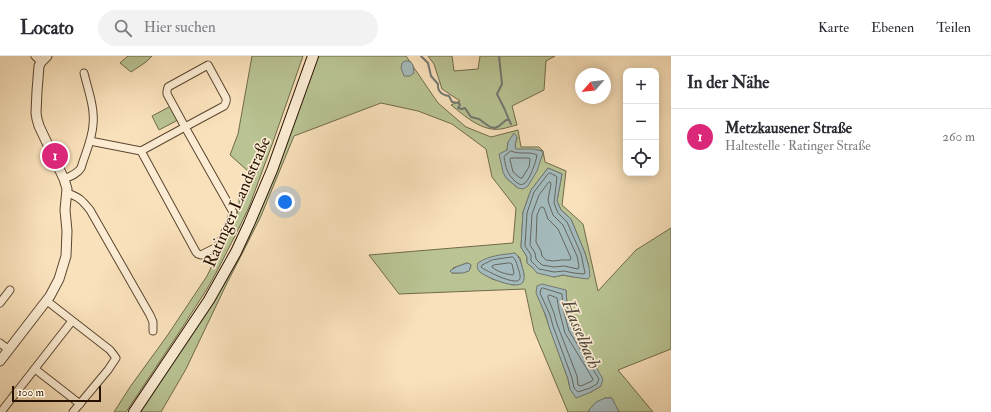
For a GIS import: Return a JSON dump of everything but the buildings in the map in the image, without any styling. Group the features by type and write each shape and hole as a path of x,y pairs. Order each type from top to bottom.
{"main road":[{"name":"Ratinger Landstraße","path":"134,412 208,300 236,252 272,170 313,56"}],"street":[{"path":"0,361 47,301 59,279 66,256 67,231 65,210 67,189 64,179 39,126 36,113 39,66 41,58"},
{"path":"90,141 141,151 185,126 226,104 227,100 208,65 168,87 167,94 185,126 233,212 217,247 204,254 198,254 196,252 141,151"},
{"path":"64,179 75,174 81,168 92,133 93,113 84,73"},
{"path":"67,193 77,196 90,210 150,315 153,322 153,331"},
{"path":"0,303 10,290"},
{"path":"47,301 110,350 116,358 108,370 73,412"},
{"path":"1,412 72,321"},
{"path":"0,343 9,350"},
{"path":"35,369 80,404"}],"green space":[{"path":"128,56 152,56 131,72 120,63"},
{"path":"252,56 303,56 249,207 216,273 180,331 126,412 114,412 207,276 239,209 239,199 249,172 230,155 238,134"},
{"path":"318,56 406,56 438,103 466,127 491,137 518,130 521,147 539,147 543,151 545,162 566,171 562,205 583,224 598,291 636,250 671,228 671,349 618,370 653,412 619,412 611,398 605,398 589,410 589,412 568,412 534,331 525,289 399,294 369,255 513,243 516,208 492,177 486,149 452,124 418,111 381,103 294,136 261,216 186,369 161,412 140,412 208,306","holes":["517,137 515,145 516,150 538,150 542,151 543,153 541,158 518,188 506,178 508,142","548,168 562,174 557,201 561,210 571,219 589,267 573,277 563,275 554,277 533,268 527,263 527,257 521,247 523,212 531,190","515,253 520,258 524,275 523,282 514,285 492,279 479,271","467,263 471,265 470,269 459,273 452,273 453,268","566,290 572,326 601,386 591,392 570,389 568,379 542,306"]},
{"path":"428,56 452,56 454,71 478,69 480,56 555,56 546,61 544,90 512,106 517,125 494,129 481,126 451,105 460,101 442,89 434,64"},
{"path":"171,106 178,120 159,130 152,116"}],"water":[{"path":"405,61 410,61 413,65 414,73 410,76 404,76 401,68 402,63"},
{"path":"514,133 517,137 515,145 516,149 533,149 542,151 543,153 537,171 528,186 523,189 518,188 506,178 499,154 507,150 508,142"},
{"path":"548,168 562,174 557,201 561,210 571,219 585,253 589,267 590,276 588,279 563,275 554,277 537,273 527,263 527,257 521,247 523,212 531,190"},
{"path":"515,253 520,261 524,274 524,280 520,284 515,285 495,280 480,272 477,267 478,263 487,258"},
{"path":"467,263 471,265 469,271 463,273 452,273 450,271 456,267"},
{"path":"542,284 566,290 567,308 573,329 603,379 601,386 576,398 570,389 568,379 546,316 536,293 537,286"},
{"path":"605,398 612,398 619,412 589,412 596,402"}],"waterway":[{"name":"Hasselbach","path":"421,56 428,63 431,76 438,84 439,91 442,94 449,96 452,102 459,103 460,105 458,108 465,108 471,117 479,119 490,127 495,128 506,120 509,120 511,124"},
{"path":"499,56 502,84 497,94 509,120"}],"place":[{"name":"Metzkausener Straße","path":"55,156"}]}
